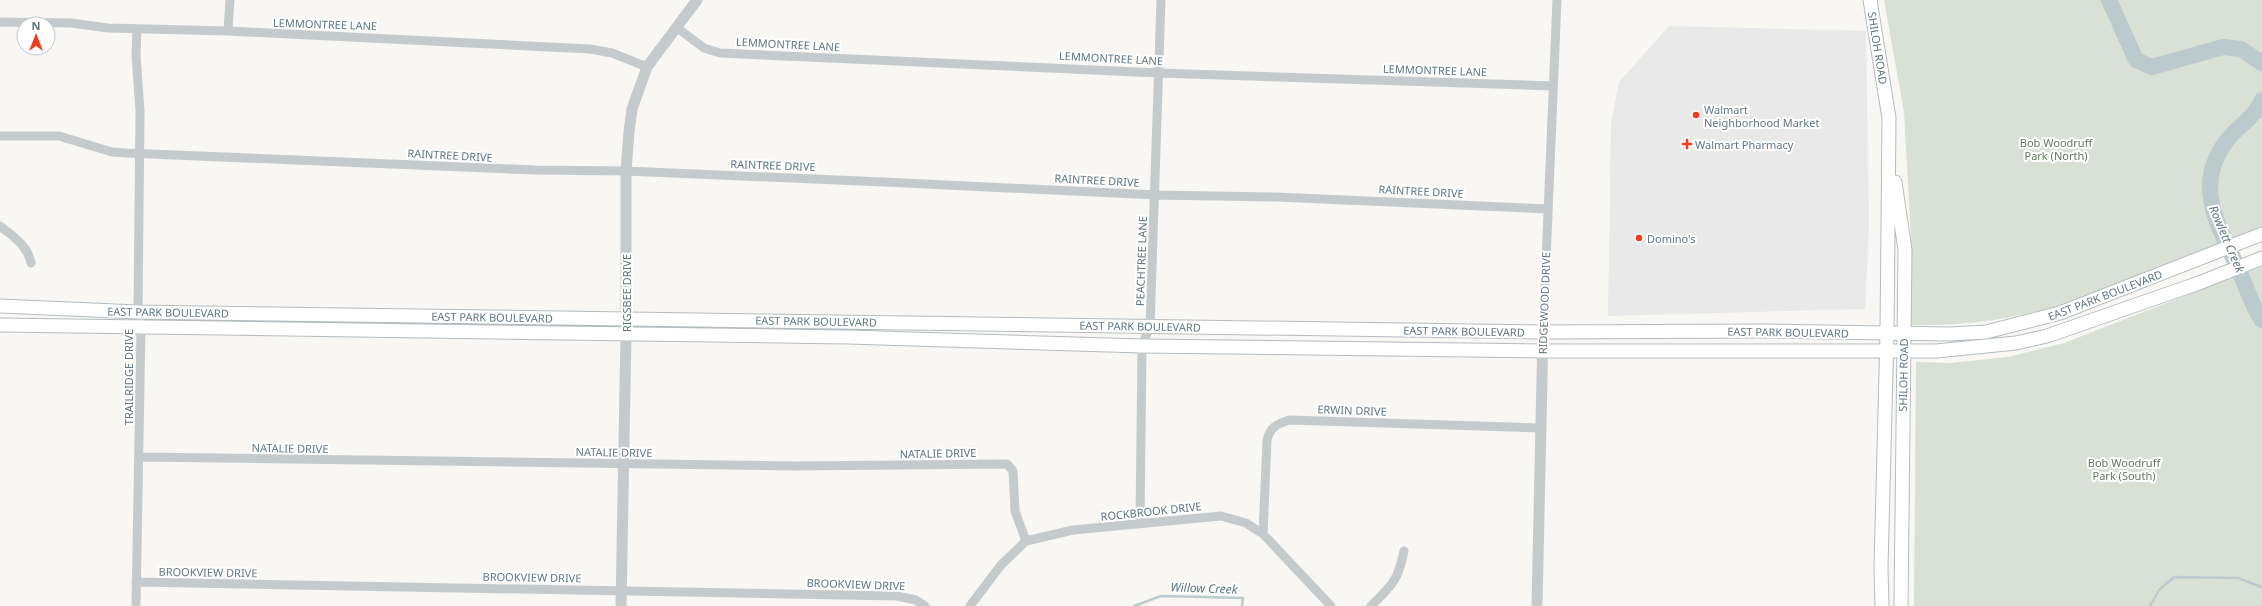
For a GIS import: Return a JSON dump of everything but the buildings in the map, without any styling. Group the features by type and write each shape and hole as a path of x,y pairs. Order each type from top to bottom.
{"main road":[{"name":"SHILOH ROAD","path":"1870,0 1889,118 1887,351 1881,532 1882,606"},
{"name":"SHILOH ROAD","path":"1889,144 1905,250 1901,606"},
{"name":"EAST PARK BOULEVARD","path":"0,306 138,312 1543,332 1767,331 1904,334 1986,332 2022,324 2060,313 2262,234"},
{"name":"EAST PARK BOULEVARD","path":"0,325 26,327 141,327 848,337 1142,346 1543,351 1904,351 1983,347 2040,338 2199,283 2262,258"},
{"path":"26,307 26,327"}],"street":[{"path":"228,31 230,0"},
{"name":"RIGSBEE DRIVE","path":"621,606 626,334 626,171 632,109 647,67 676,27 689,14 697,0"},
{"name":"PEACHTREE LANE","path":"1140,523 1142,346 1150,326 1156,195 1160,0"},
{"name":"RIDGEWOOD DRIVE","path":"1537,606 1543,332 1557,0"},
{"name":"LEMMONTREE LANE","path":"0,22 70,23 137,29 228,31 590,49 612,53 647,67"},
{"name":"LEMMONTREE LANE","path":"676,27 704,48 720,53 1159,73 1553,86"},
{"name":"TRAILRIDGE DRIVE","path":"136,606 140,457 141,327 138,312 140,153 137,29"},
{"name":"RAINTREE DRIVE","path":"0,136 59,136 112,152 536,170 626,171 1156,195 1276,197 1548,209"},
{"path":"0,226 21,243 30,256 32,262"},
{"name":"ERWIN DRIVE","path":"1263,534 1267,440 1269,431 1277,424 1289,420 1541,428"},
{"name":"NATALIE DRIVE","path":"140,457 794,466 1007,464 1013,471 1015,511 1026,541"},
{"name":"ROCKBROOK DRIVE","path":"1026,541 1073,530 1221,516 1246,523 1263,534 1331,606"},
{"path":"970,606 1001,565 1026,541"},
{"path":"1371,606 1395,582 1400,571 1404,551"},
{"name":"BROOKVIEW DRIVE","path":"136,582 897,596 916,600 925,606"}],"shaded area":[{"path":"1669,26 1866,31 1869,227 1865,309 1608,316 1611,123 1619,82"}],"green space":[{"name":"Bob Woodruff Park (North)","path":"1884,0 2262,0 2262,226 2074,301 2053,307 2012,317 1972,323 1909,325 1911,237 1904,112"},
{"name":"Bob Woodruff Park (South)","path":"2262,266 2262,606 1914,606 1916,362 1951,363 2008,357 2064,343"}],"waterway":[{"name":"Rowlett Creek","path":"2109,0 2136,60 2152,67 2223,47 2241,49 2262,63"},
{"name":"Rowlett Creek","path":"2262,100 2255,112 2229,137 2215,160 2211,177 2210,193 2218,225 2243,279 2252,303 2262,320"},
{"name":"Willow Creek","path":"2150,606 2159,590 2174,577 2238,578 2262,587"},
{"name":"Willow Creek","path":"1134,606 1161,596 1243,598 1242,606"}],"place":[{"name":"Walmart Neighborhood Market","path":"1696,115"},
{"name":"Walmart Pharmacy","path":"1687,144"},
{"name":"Domino's","path":"1639,238"}]}
